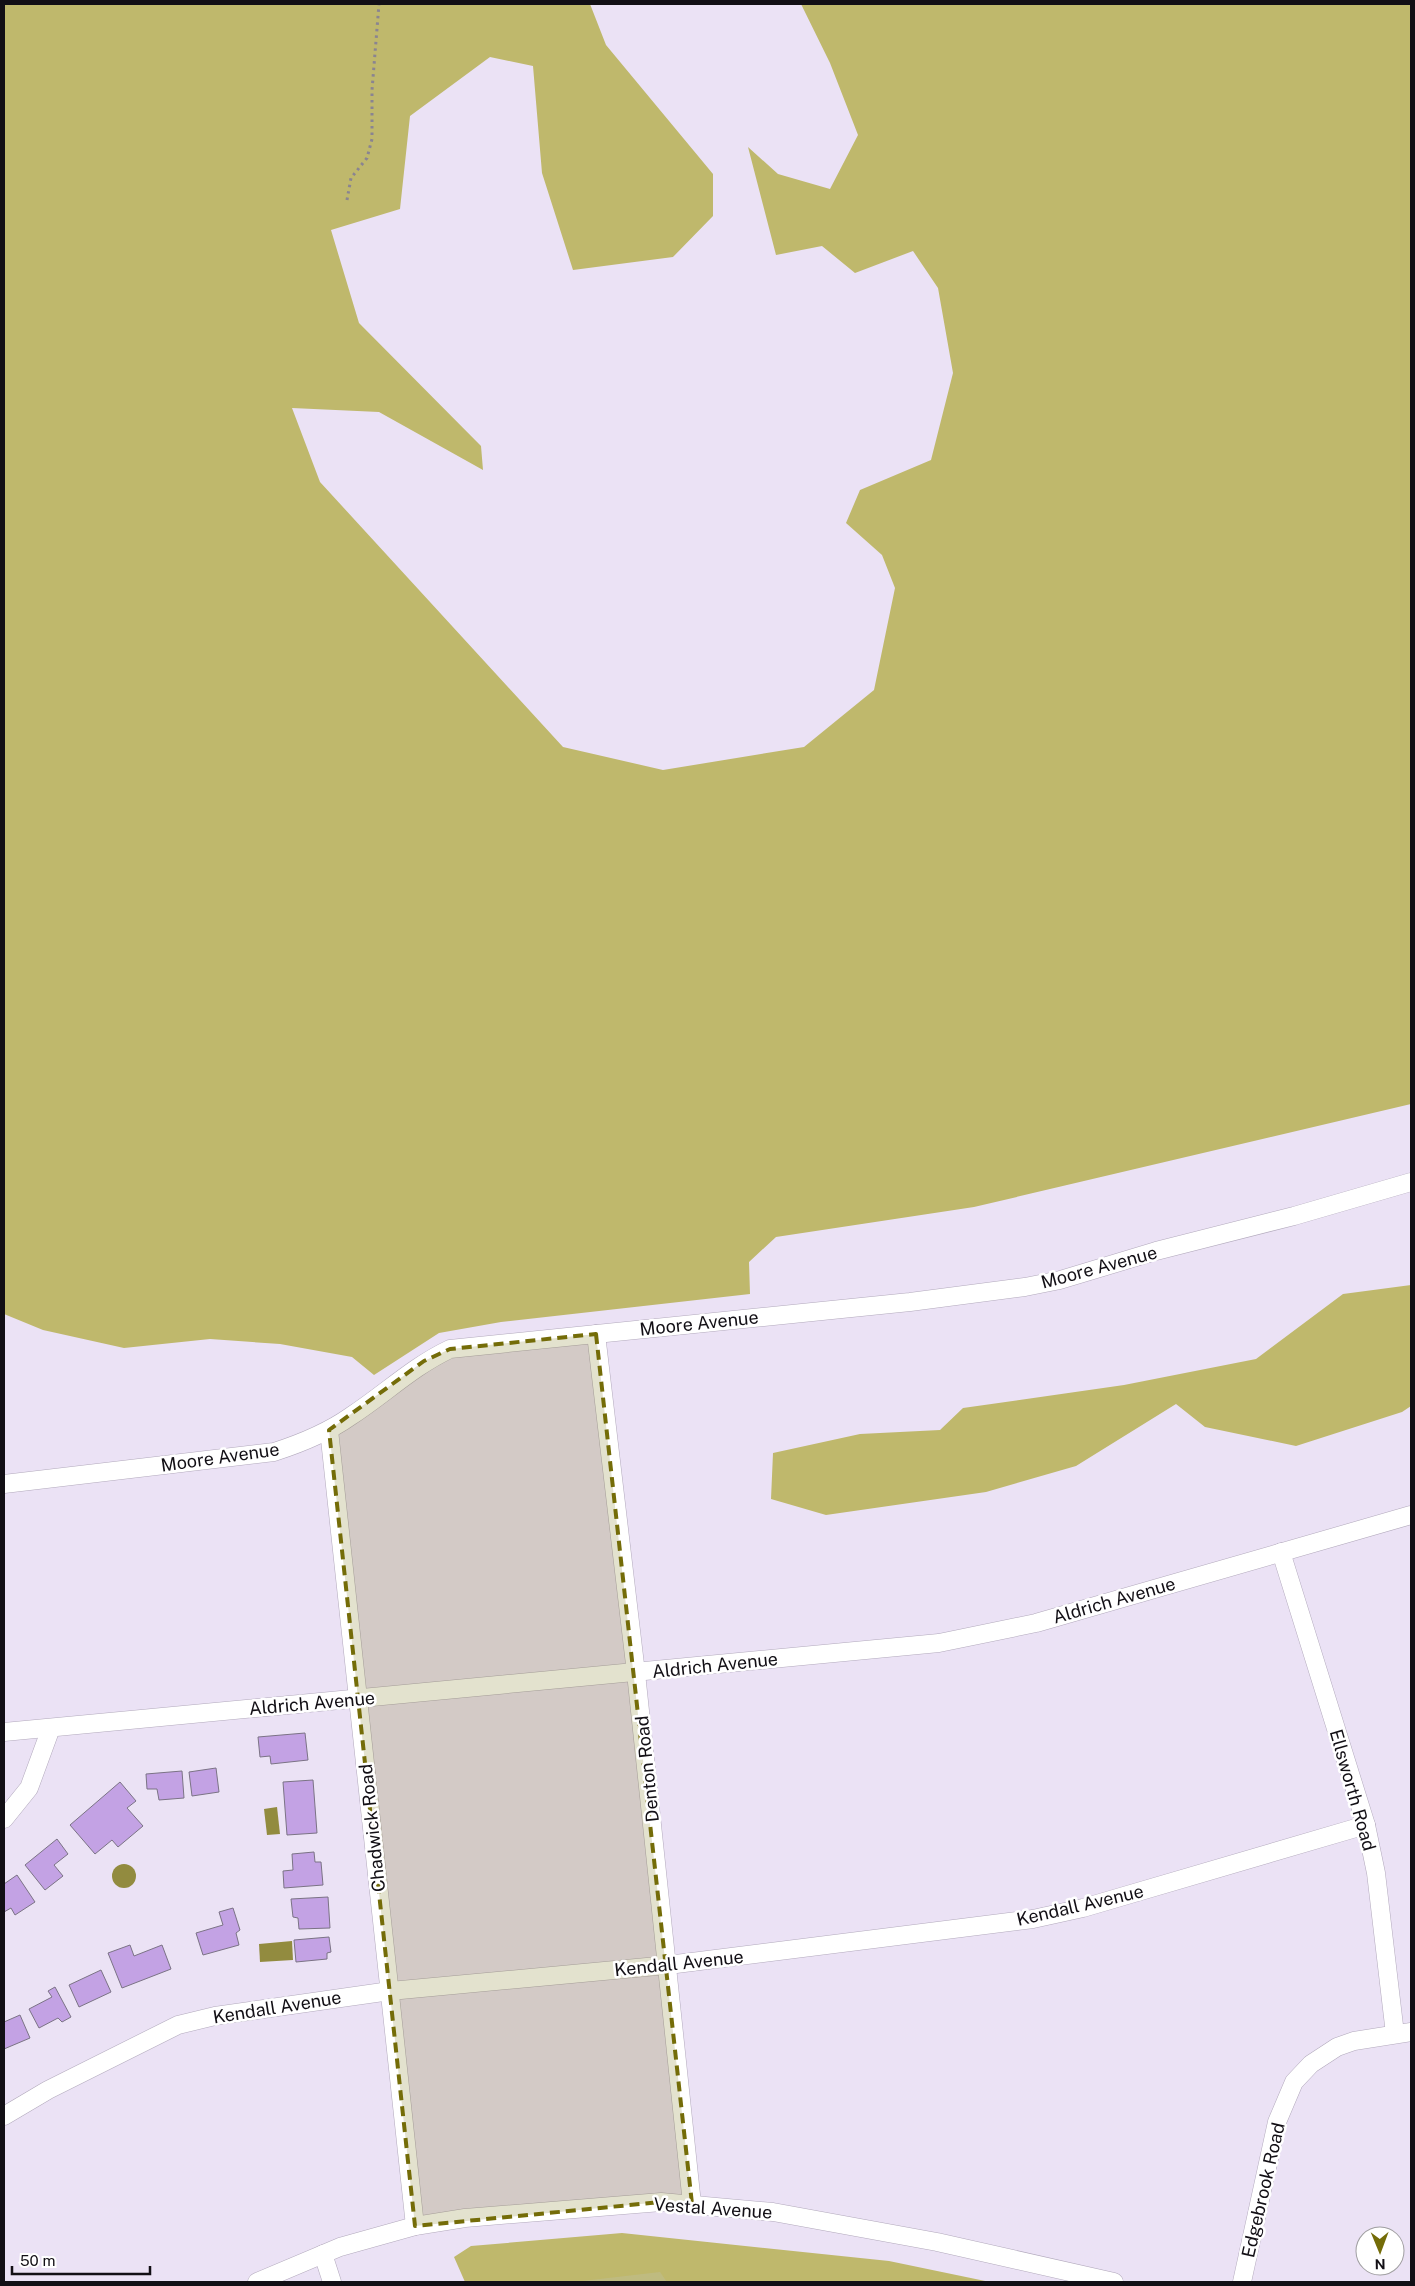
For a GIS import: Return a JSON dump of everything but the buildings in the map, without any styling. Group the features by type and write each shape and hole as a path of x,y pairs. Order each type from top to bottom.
{"street":[{"name":"Moore Avenue","path":"4,1484 274,1452 305,1442 329,1430 352,1416 424,1361 450,1349 910,1302 1025,1287 1060,1280 1156,1251 1294,1216 1411,1182"},
{"name":"Denton Road","path":"596,1334 636,1673 692,2204"},
{"name":"Chadwick Road","path":"329,1430 416,2226"},
{"name":"Aldrich Avenue","path":"4,1732 939,1643 1036,1623 1411,1515"},
{"name":"Ellsworth Road","path":"1281,1552 1366,1826 1376,1873 1403,2033"},
{"path":"4,1819 29,1788 52,1728"},
{"name":"Kendall Avenue","path":"4,2116 48,2090 178,2025 248,2010 390,1991 668,1965 1033,1919 1083,1908 1366,1826"},
{"name":"Edgebrook Road","path":"1242,2282 1277,2122 1294,2082 1311,2064 1337,2047 1354,2041 1403,2033"},
{"name":"Vestal Avenue","path":"257,2282 340,2247 416,2226 465,2218 661,2202 792,2215 936,2242 1114,2282"},
{"path":"323,2254 332,2282"}],"path":[{"path":"347,200 351,178 367,158 372,139 372,90 379,4"}],"highlighted area":[{"path":"596,1334 692,2204 661,2202 415,2226 329,1430 424,1361 450,1349"}],"shaded area":[{"path":"4,4 590,4 606,45 713,174 713,216 673,257 573,270 542,173 533,66 490,57 410,116 400,209 331,230 359,323 481,446 483,470 379,412 292,408 320,482 563,747 663,770 804,747 874,690 895,588 882,555 846,523 860,490 931,460 953,373 938,288 913,251 855,273 822,246 776,255 748,147 778,174 830,189 858,135 830,63 801,4 1411,4 1411,1104 974,1207 776,1237 749,1262 750,1294 501,1322 439,1333 374,1375 352,1357 280,1344 210,1339 124,1348 43,1330 4,1314"},
{"path":"1411,1285 1411,1406 1402,1412 1296,1446 1205,1427 1176,1404 1076,1466 986,1492 826,1515 771,1499 773,1453 860,1434 940,1430 963,1408 1124,1385 1256,1359 1343,1294"},
{"path":"277,1807 280,1834 267,1835 264,1809"},
{"path":"124,1864 129,1865 135,1871 135,1881 129,1887 124,1888 119,1887 113,1881 112,1876 113,1871 119,1865"},
{"path":"292,1941 293,1960 260,1962 259,1944"},
{"path":"622,2233 889,2261 990,2282 667,2282 660,2272 574,2282 465,2282 454,2257 471,2246"},
{"path":"650,2259 686,2282 481,2282"}]}
